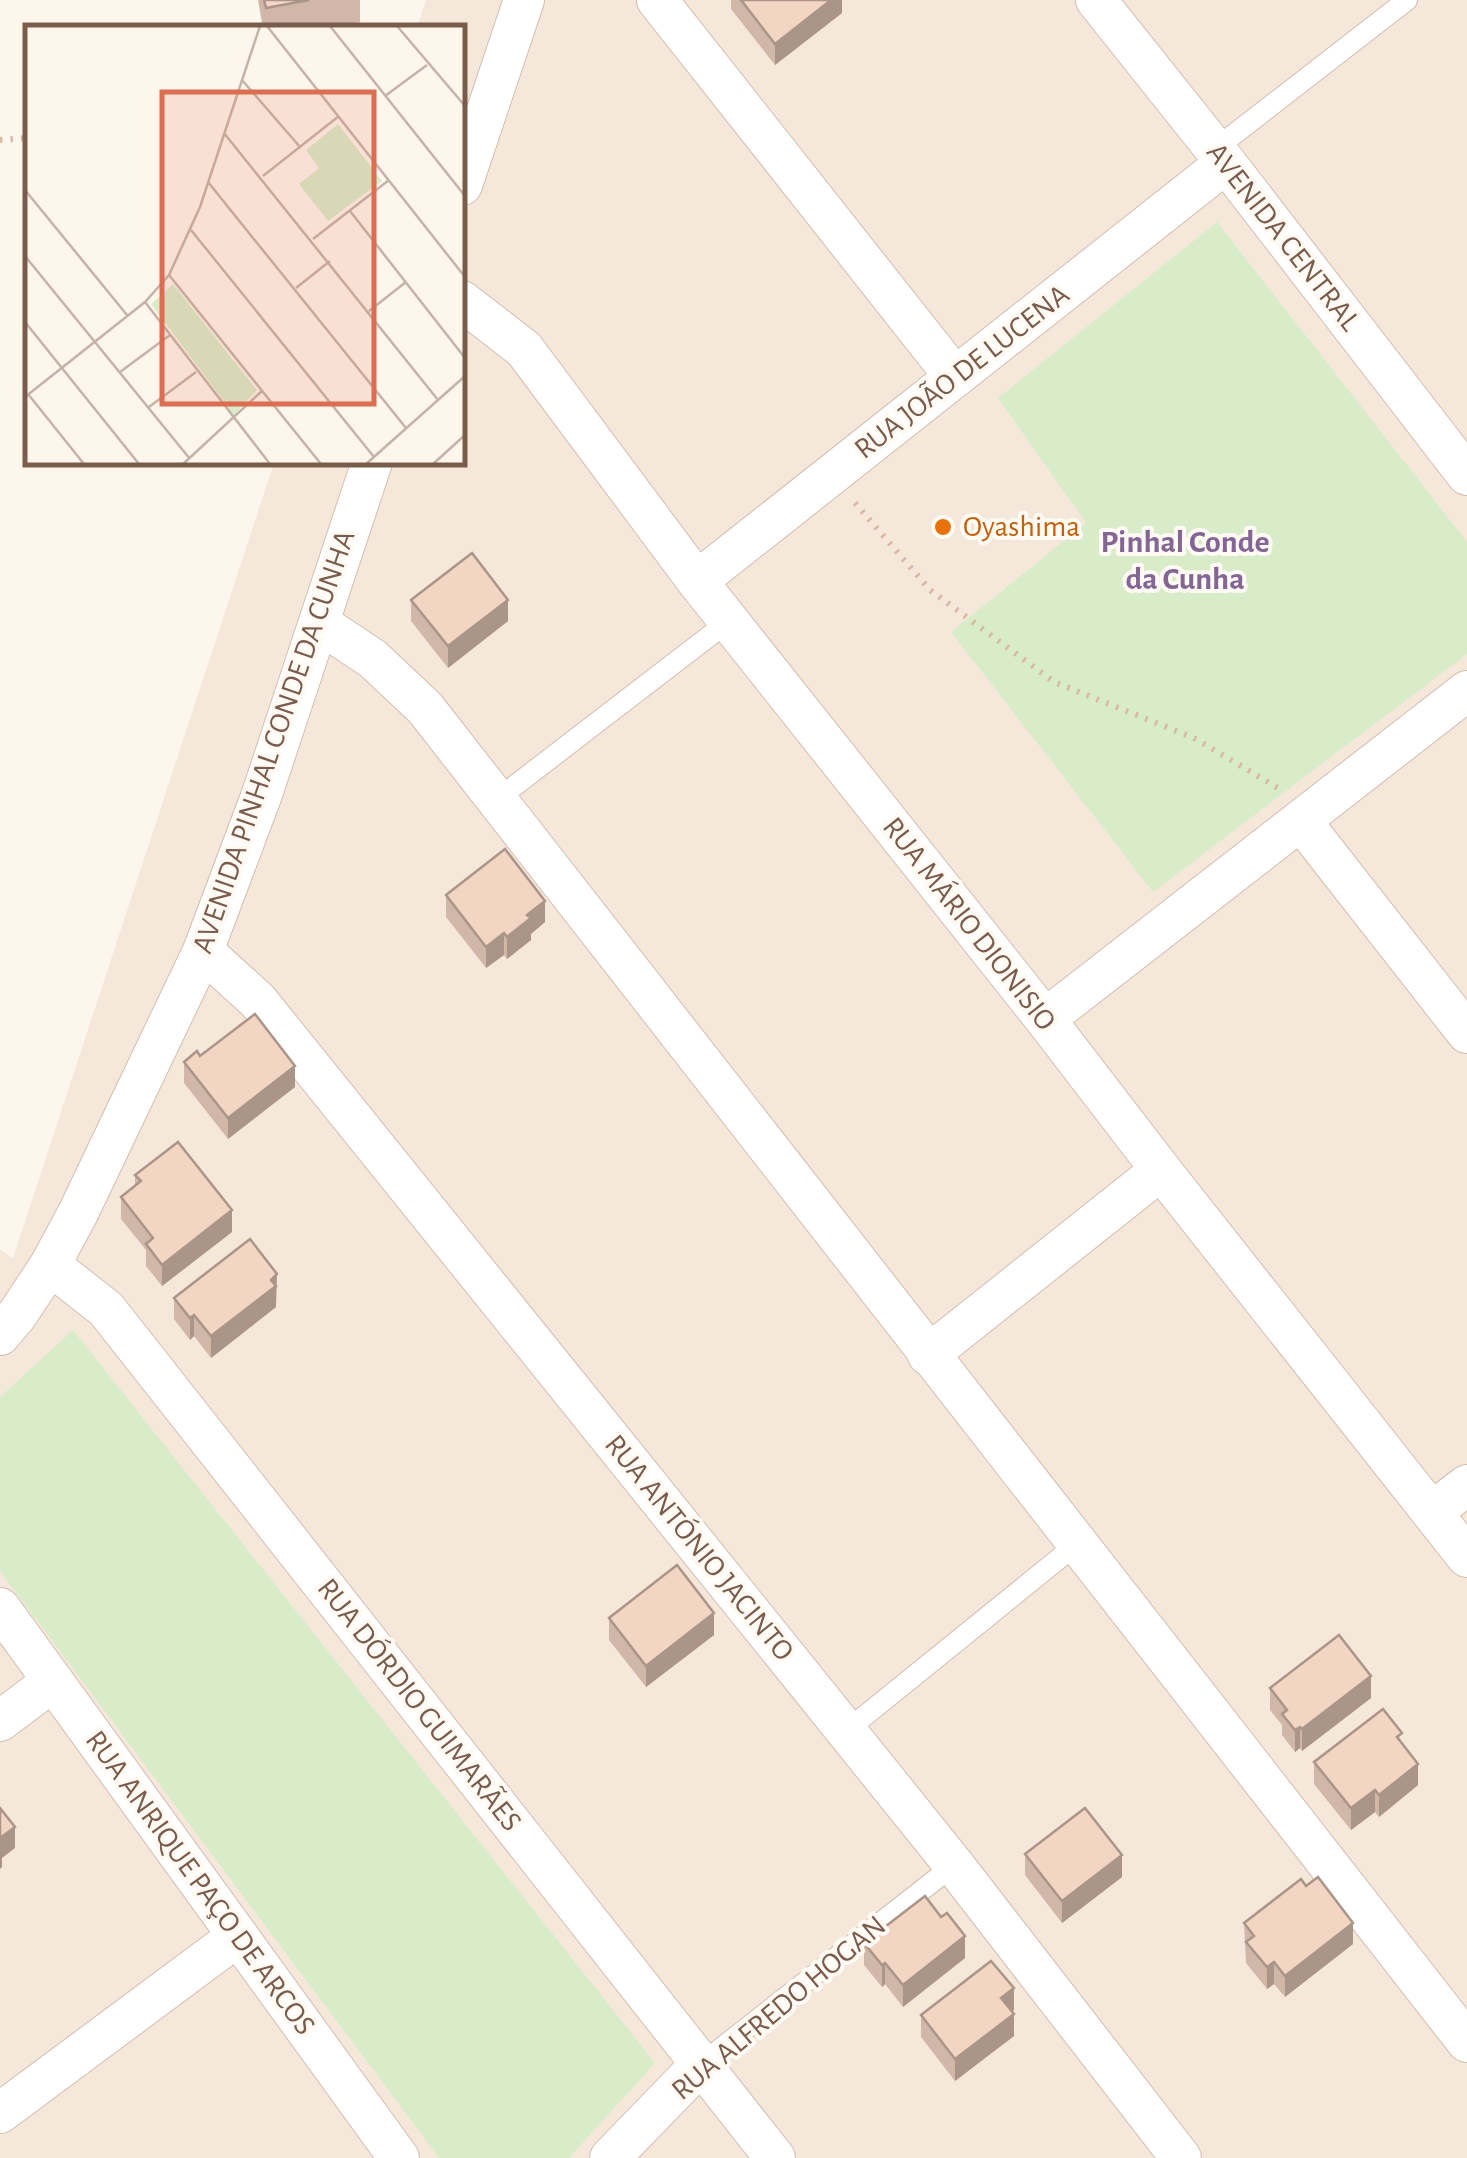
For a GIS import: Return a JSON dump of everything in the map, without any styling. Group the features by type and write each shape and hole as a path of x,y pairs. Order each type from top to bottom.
{"street":[{"path":"465,176 524,0"},
{"path":"657,0 955,377"},
{"name":"AVENIDA CENTRAL","path":"1096,0 1467,476"},
{"name":"RUA JOÃO DE LUCENA","path":"697,582 955,377 1220,156"},
{"name":"RUA MÁRIO DIONISIO","path":"465,303 524,349 697,582 1467,1556"},
{"name":"AVENIDA PINHAL CONDE DA CUNHA","path":"0,1335 18,1315 78,1213 202,952 262,794 371,465"},
{"path":"319,623 374,658 425,708 1467,2042"},
{"path":"1045,1019 1467,691"},
{"path":"1308,816 1467,1032"},
{"name":"RUA ANTÓNIO JACINTO","path":"202,952 258,1001 954,1865 1181,2158"},
{"path":"928,1354 1161,1170"},
{"name":"RUA DÓRDIO GUIMARÃES","path":"50,1264 106,1309 775,2158"},
{"path":"1432,1512 1467,1485"},
{"name":"RUA ANRIQUE PAÇO DE ARCOS","path":"0,1608 400,2158"},
{"path":"0,1721 53,1681"},
{"path":"0,2112 238,1936"},
{"name":"RUA ALFREDO HOGAN","path":"610,2158 702,2064"}],"lane":[{"path":"1220,156 1407,0"},
{"path":"496,800 729,621"},
{"path":"846,1731 1077,1544"},
{"name":"RUA ALFREDO HOGAN","path":"702,2064 954,1865"}],"path":[{"path":"0,140 25,138"},
{"path":"831,476 930,590 1054,682 1194,738 1308,816"}],"shaded area":[{"path":"426,0 1467,0 1467,2158 0,2158 0,1250 13,1258 273,465 465,465 465,25 418,25"}],"green space":[{"path":"1217,222 1467,542 1467,654 1153,892 951,632 1086,523 998,398"},
{"path":"73,1330 655,2063 569,2158 439,2158 0,1571 0,1397"}],"building":[{"path":"264,0 309,0 266,8"},
{"path":"741,0 831,0 775,44"},
{"path":"472,553 508,600 448,646 411,600"},
{"path":"505,849 545,901 507,937 504,933 486,947 446,895"},
{"path":"255,1014 295,1066 228,1118 184,1062 197,1051 200,1056"},
{"path":"178,1142 232,1210 162,1265 146,1244 153,1238 121,1197 141,1181 135,1175"},
{"path":"250,1239 277,1274 271,1280 276,1286 211,1336 174,1298"},
{"path":"677,1565 714,1613 646,1666 609,1618"},
{"path":"1339,1635 1371,1676 1302,1729 1295,1730 1282,1714 1287,1710 1270,1688"},
{"path":"1383,1709 1402,1733 1397,1737 1418,1764 1379,1795 1375,1790 1351,1808 1314,1762"},
{"path":"0,1808 15,1827 0,1838"},
{"path":"1085,1808 1122,1855 1062,1901 1025,1854"},
{"path":"1318,1877 1353,1923 1285,1976 1274,1962 1267,1967 1246,1942 1254,1936 1244,1923 1301,1879 1306,1886"},
{"path":"925,1896 941,1917 947,1913 965,1936 903,1985 864,1943"},
{"path":"991,1961 1014,1988 1001,1998 1014,2014 955,2059 921,2015"}],"place":[{"name":"Oyashima","path":"943,527"}],"district":[{"name":"Pinhal Conde da Cunha","path":"1185,560"}]}
